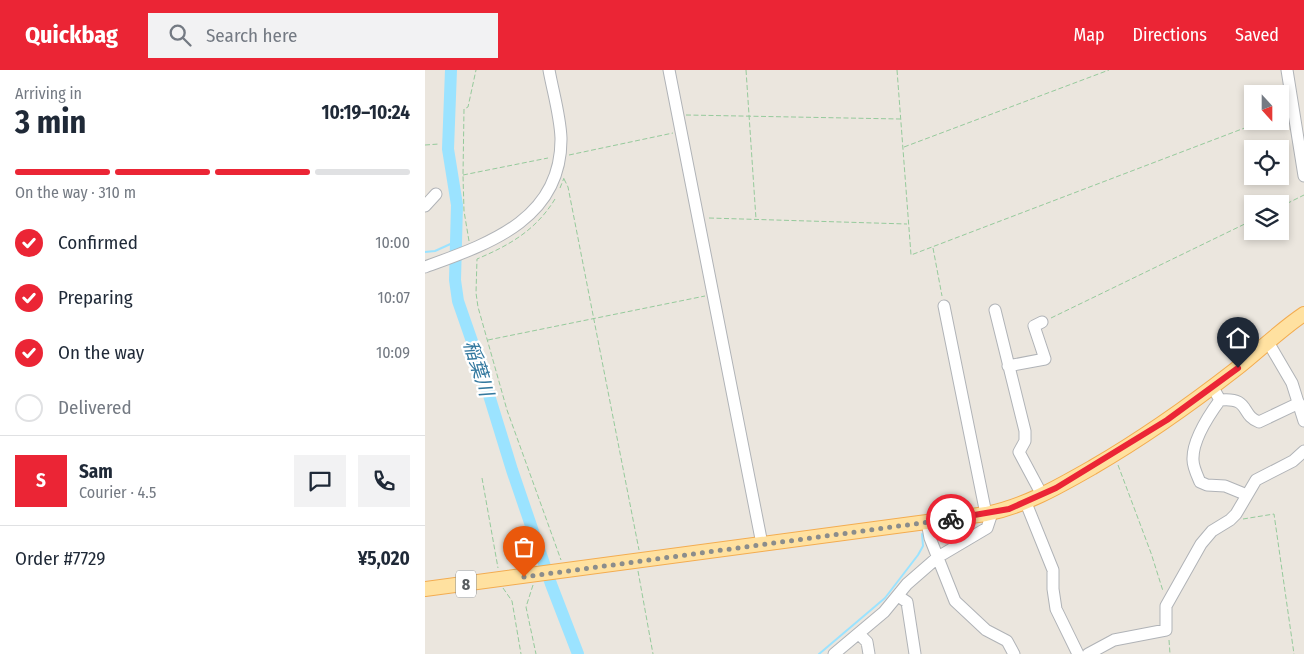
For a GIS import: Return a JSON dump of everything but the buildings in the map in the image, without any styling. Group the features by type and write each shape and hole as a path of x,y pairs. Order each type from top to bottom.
{"main road":[{"name":"8","path":"425,589 989,514 1025,503 1114,454 1167,420 1304,314"}],"street":[{"path":"425,267 471,253 510,231 530,215 547,191 556,169 561,136 559,116 549,70"},
{"path":"669,70 762,544"},
{"path":"1287,70 1304,176"},
{"path":"425,206 436,194"},
{"path":"834,654 883,612 907,584 938,557 987,528 989,514 944,306"},
{"path":"995,310 1025,431 1025,441 1019,452 1042,495"},
{"path":"1008,366 1045,359 1034,326 1042,322"},
{"path":"1268,342 1293,383 1304,421"},
{"path":"1212,387 1220,400"},
{"path":"1220,400 1240,402 1254,420 1259,422 1299,403"},
{"path":"1220,400 1212,411 1196,443 1193,464 1200,482 1207,485 1225,486 1247,495"},
{"path":"1087,654 1115,640 1166,630 1166,606 1201,544 1212,531 1229,520 1240,508 1256,480 1293,461 1304,451"},
{"path":"1025,503 1053,570 1056,609 1077,654"},
{"path":"927,522 955,601 986,630 1007,641 1014,654"},
{"path":"898,596 907,602 915,654"},
{"path":"859,634 867,642 869,654"}],"path":[{"path":"476,70 468,107 464,110 463,175 465,211 478,307 507,410 563,572"},
{"path":"746,70 756,220"},
{"path":"897,70 911,255 1244,128"},
{"path":"903,147 1109,70"},
{"path":"678,116 901,119"},
{"path":"463,175 681,132"},
{"path":"425,145 439,144"},
{"path":"564,178 568,187 639,561 653,654"},
{"path":"1289,202 1304,195"},
{"path":"698,217 908,224"},
{"path":"1042,322 1244,224"},
{"path":"933,248 944,306"},
{"path":"487,340 593,320 713,294"},
{"path":"1114,454 1154,562 1166,606"},
{"path":"482,478 503,580 502,587 512,600 521,654"},
{"path":"1229,520 1274,514 1294,654"},
{"path":"533,584 527,606 536,654"},
{"path":"1166,630 1170,654"}],"waterway":[{"name":"稲葉川","path":"451,70 448,149 457,205 455,280 458,301 512,470 551,584 578,654"},
{"path":"425,252 435,251 457,241"},
{"path":"819,654 885,598 918,555 923,546 922,534"}],"way so far":[{"path":"524,577 951,519"}],"route":[{"path":"951,519 1009,509 1056,488 1167,420 1238,368"}]}
